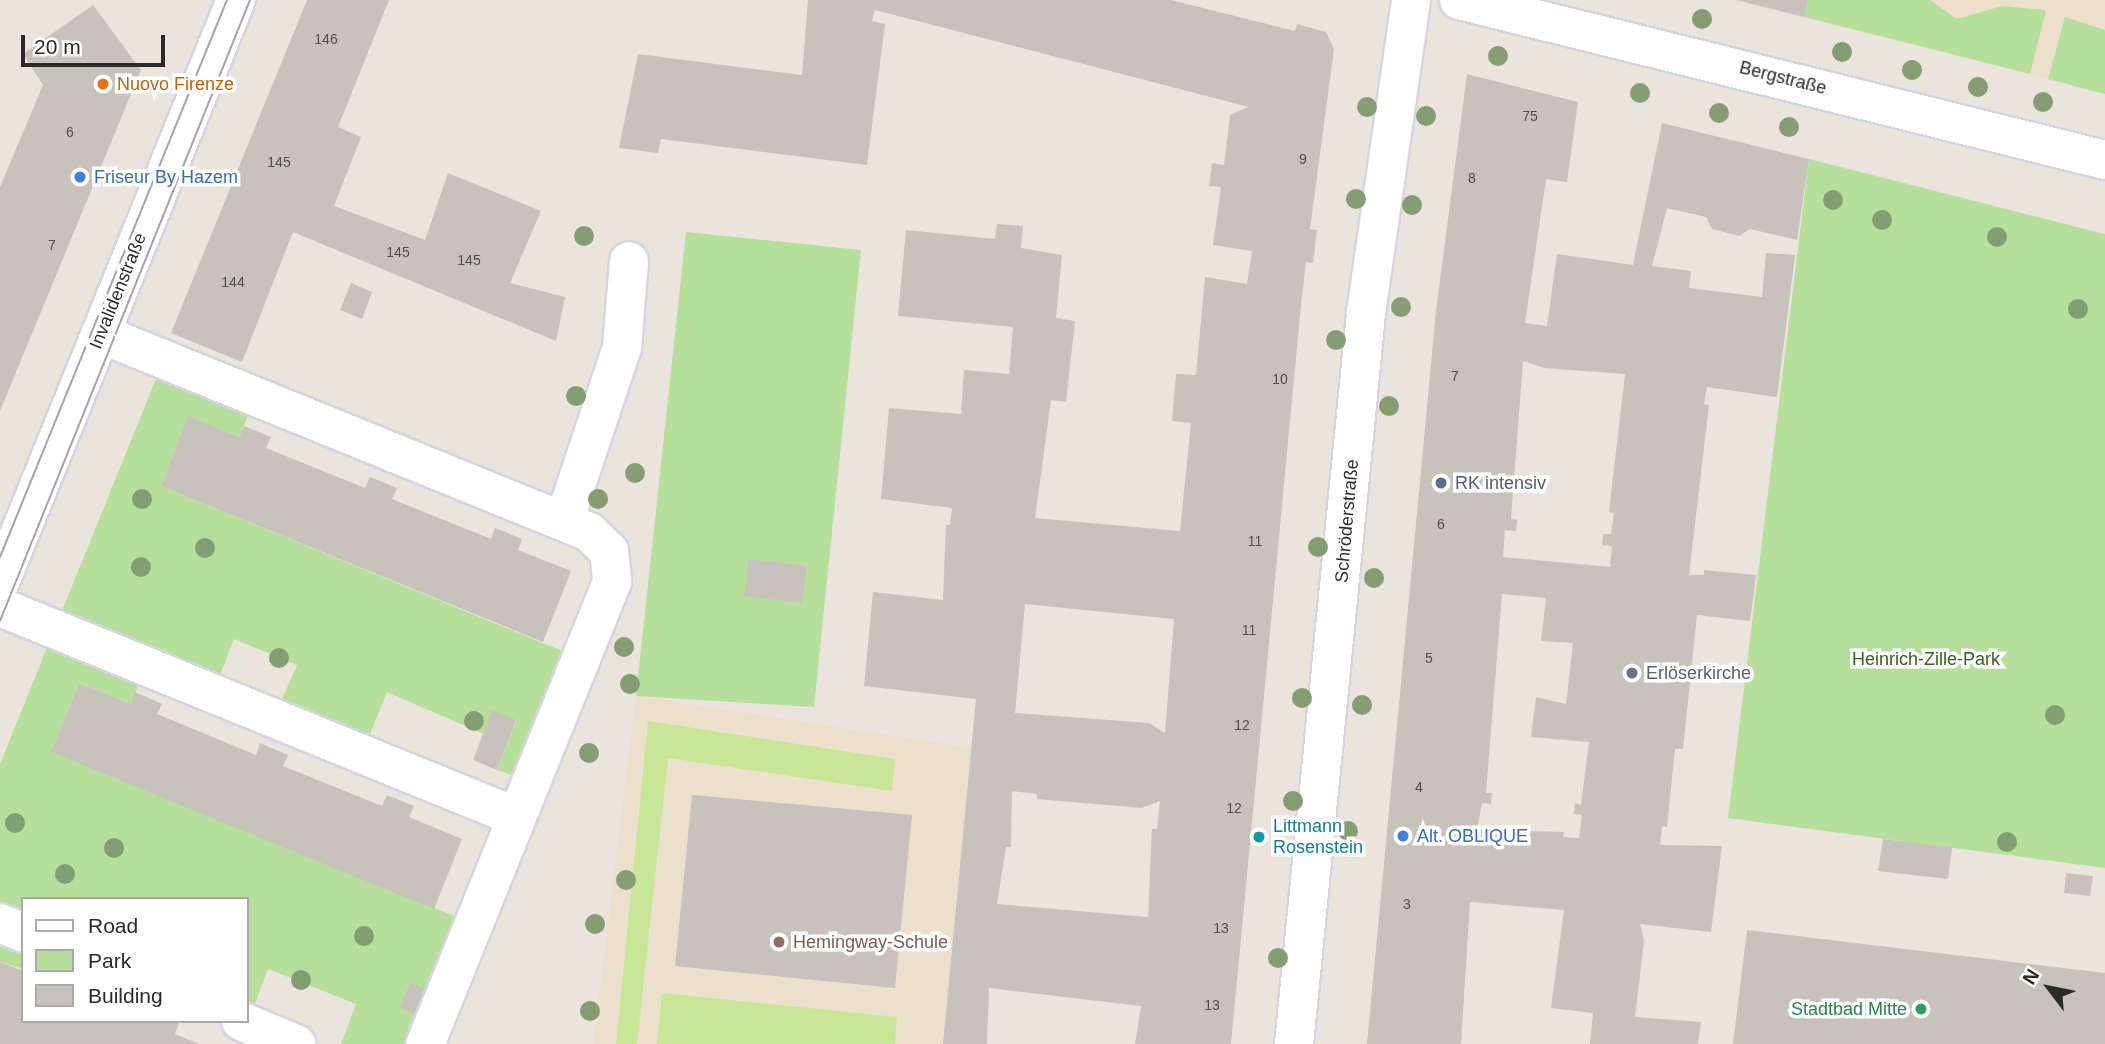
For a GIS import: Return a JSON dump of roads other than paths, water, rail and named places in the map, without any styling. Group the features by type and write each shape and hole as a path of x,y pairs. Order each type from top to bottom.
{"street":[{"name":"Invalidenstraße","path":"0,582 236,0"},
{"name":"Schröderstraße","path":"1294,1044 1366,313 1411,0"},
{"name":"Bergstraße","path":"1459,0 2105,160"},
{"path":"564,521 622,348 629,261"},
{"path":"101,334 589,531 609,551 612,582 425,1044"},
{"path":"0,607 517,817"},
{"path":"0,923 21,932"},
{"path":"246,1023 296,1044"}],"tram line":[{"path":"0,557 227,0"},
{"path":"0,621 250,0"}],"place":[{"name":"Nuovo Firenze","path":"103,84"},
{"name":"Friseur By Hazem","path":"80,177"},
{"name":"RK intensiv","path":"1441,483"},
{"name":"Erlöserkirche","path":"1632,673"},
{"name":"Alt. OBLIQUE","path":"1403,836"},
{"name":"Littmann Rosenstein","path":"1259,837"},
{"name":"Hemingway-Schule","path":"779,942"},
{"name":"Stadtbad Mitte","path":"1921,1009"}],"park label":[{"name":"Heinrich-Zille-Park","path":"1926,659"}]}
